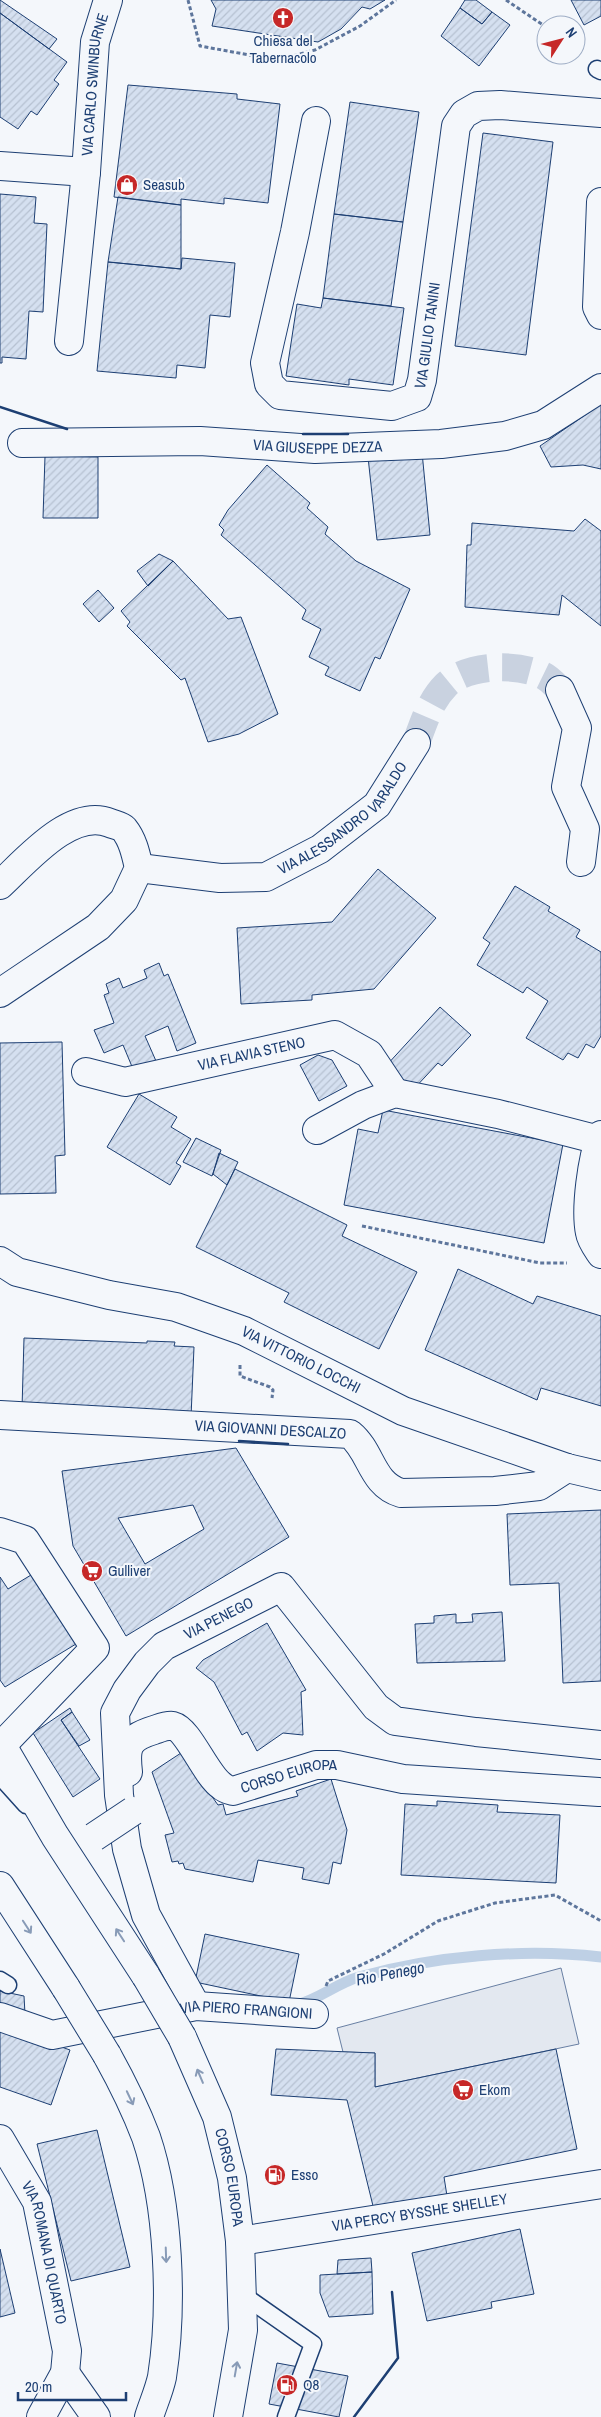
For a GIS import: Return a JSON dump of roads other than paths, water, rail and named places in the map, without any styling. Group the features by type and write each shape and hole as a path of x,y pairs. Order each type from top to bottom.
{"street":[{"name":"VIA CARLO SWINBURNE","path":"69,341 86,172 95,42 108,0"},
{"name":"VIA GIULIO TANINI","path":"316,121 295,232 265,363 269,384 280,395 392,406 416,397 422,380 456,126 464,114 478,106 500,105 601,113"},
{"name":"VIA CARLO SWINBURNE","path":"0,166 86,172"},
{"path":"601,202 597,307 601,315"},
{"name":"VIA GIUSEPPE DEZZA","path":"22,443 200,440 316,448 442,444 505,436 543,425 601,388"},
{"path":"560,690 576,728 566,787 585,829 581,862"},
{"name":"VIA ALESSANDRO VARALDO","path":"139,868 220,878 266,878 320,849 377,805 416,743"},
{"path":"0,885 43,845 72,824 101,819 123,828 133,846 139,868 124,900 98,927 0,994"},
{"name":"VIA FLAVIA STENO","path":"86,1072 125,1082 335,1035 369,1054 395,1093"},
{"path":"317,1130 364,1105 395,1093 600,1137 590,1192 588,1216 590,1235 601,1254"},
{"name":"VIA VITTORIO LOCCHI","path":"0,1261 17,1272 109,1295 176,1307 244,1331 402,1411 567,1468 599,1476"},
{"name":"VIA GIOVANNI DESCALZO","path":"0,1415 268,1428 350,1434 360,1444 372,1468 387,1488 401,1493 495,1491 539,1486 567,1468"},
{"name":"CORSO EUROPA","path":"0,1532 25,1540 95,1648 1,1744 62,1846 146,1976 182,2037 218,2117 232,2178 240,2241 243,2294 243,2330 228,2417"},
{"name":"VIA PENEGO","path":"196,2006 146,1915 127,1849 119,1794 115,1713 127,1690 147,1663 164,1646 281,1586 376,1706 395,1721 476,1732 601,1745"},
{"name":"CORSO EUROPA","path":"62,1846 94,1837 133,1811 126,1753 130,1744 137,1736 167,1726 174,1726 182,1732 214,1778 221,1786 232,1791 316,1765 336,1765 403,1779 599,1792"},
{"path":"0,1886 107,2055 130,2099 146,2139 161,2200 167,2253 166,2322 162,2378 149,2417"},
{"name":"VIA PIERO FRANGIONI","path":"0,2017 52,2035 196,2006 314,2014"},
{"name":"VIA ROMANA DI QUARTO","path":"0,2138 37,2202 67,2351 65,2373"},
{"name":"VIA PERCY BYSSHE SHELLEY","path":"240,2241 601,2184"},
{"path":"41,2417 65,2373 96,2417"}],"lane":[{"path":"0,1776 62,1846"},
{"path":"243,2294 313,2344 286,2417"}],"waterway":[{"name":"Rio Penego","path":"296,2005 359,1977 448,1959 541,1953 601,1957"}],"tunnel":[{"path":"416,743 428,712 440,691 455,678 466,673 479,669 506,667 532,671 545,676 560,690"}],"place":[{"name":"Chiesa del Tabernacolo","path":"283,18"},
{"name":"Seasub","path":"127,185"},
{"name":"Gulliver","path":"92,1571"},
{"name":"Ekom","path":"463,2090"},
{"name":"Esso","path":"275,2175"},
{"name":"Q8","path":"287,2385"}]}
